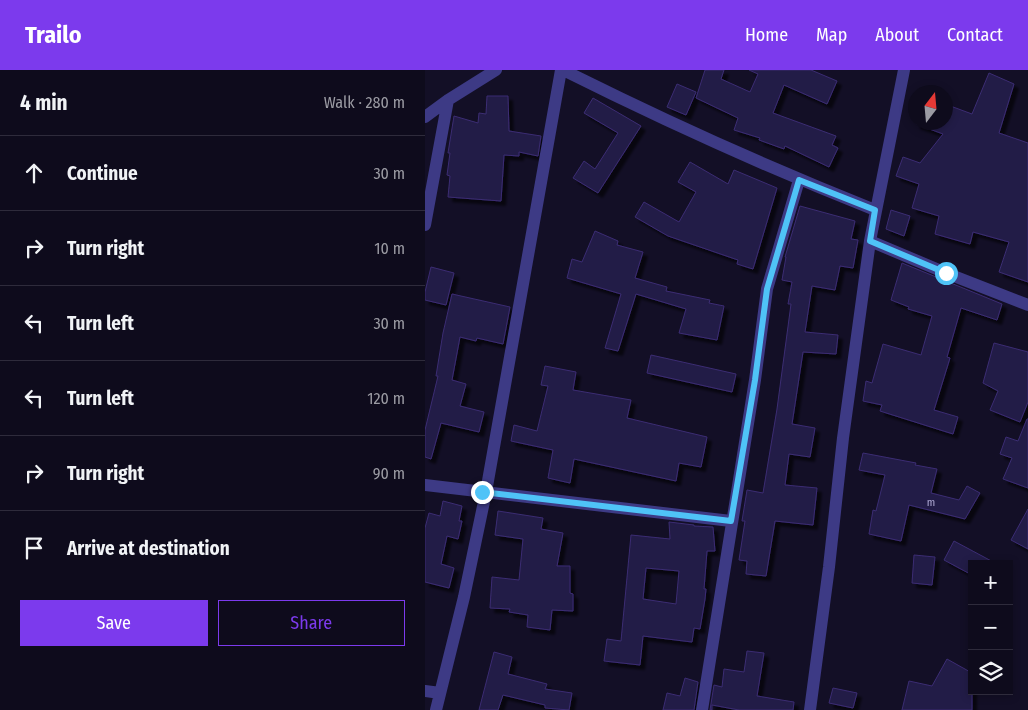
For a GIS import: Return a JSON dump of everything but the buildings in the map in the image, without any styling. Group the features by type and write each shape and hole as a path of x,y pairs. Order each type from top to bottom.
{"street":[{"path":"425,117 496,70"},
{"path":"436,710 464,596 486,492 562,70 639,108 799,180 875,210"},
{"path":"809,710 829,567 844,428 870,241 904,70"},
{"path":"425,225 448,100"},
{"path":"703,710 731,521 755,380 767,289 799,180"},
{"path":"870,241 1028,305"},
{"path":"425,485 731,521"},
{"path":"425,691 440,693"}],"route":[{"path":"482,492 731,521 755,380 767,289 799,180 875,210 870,241 946,273"}]}
